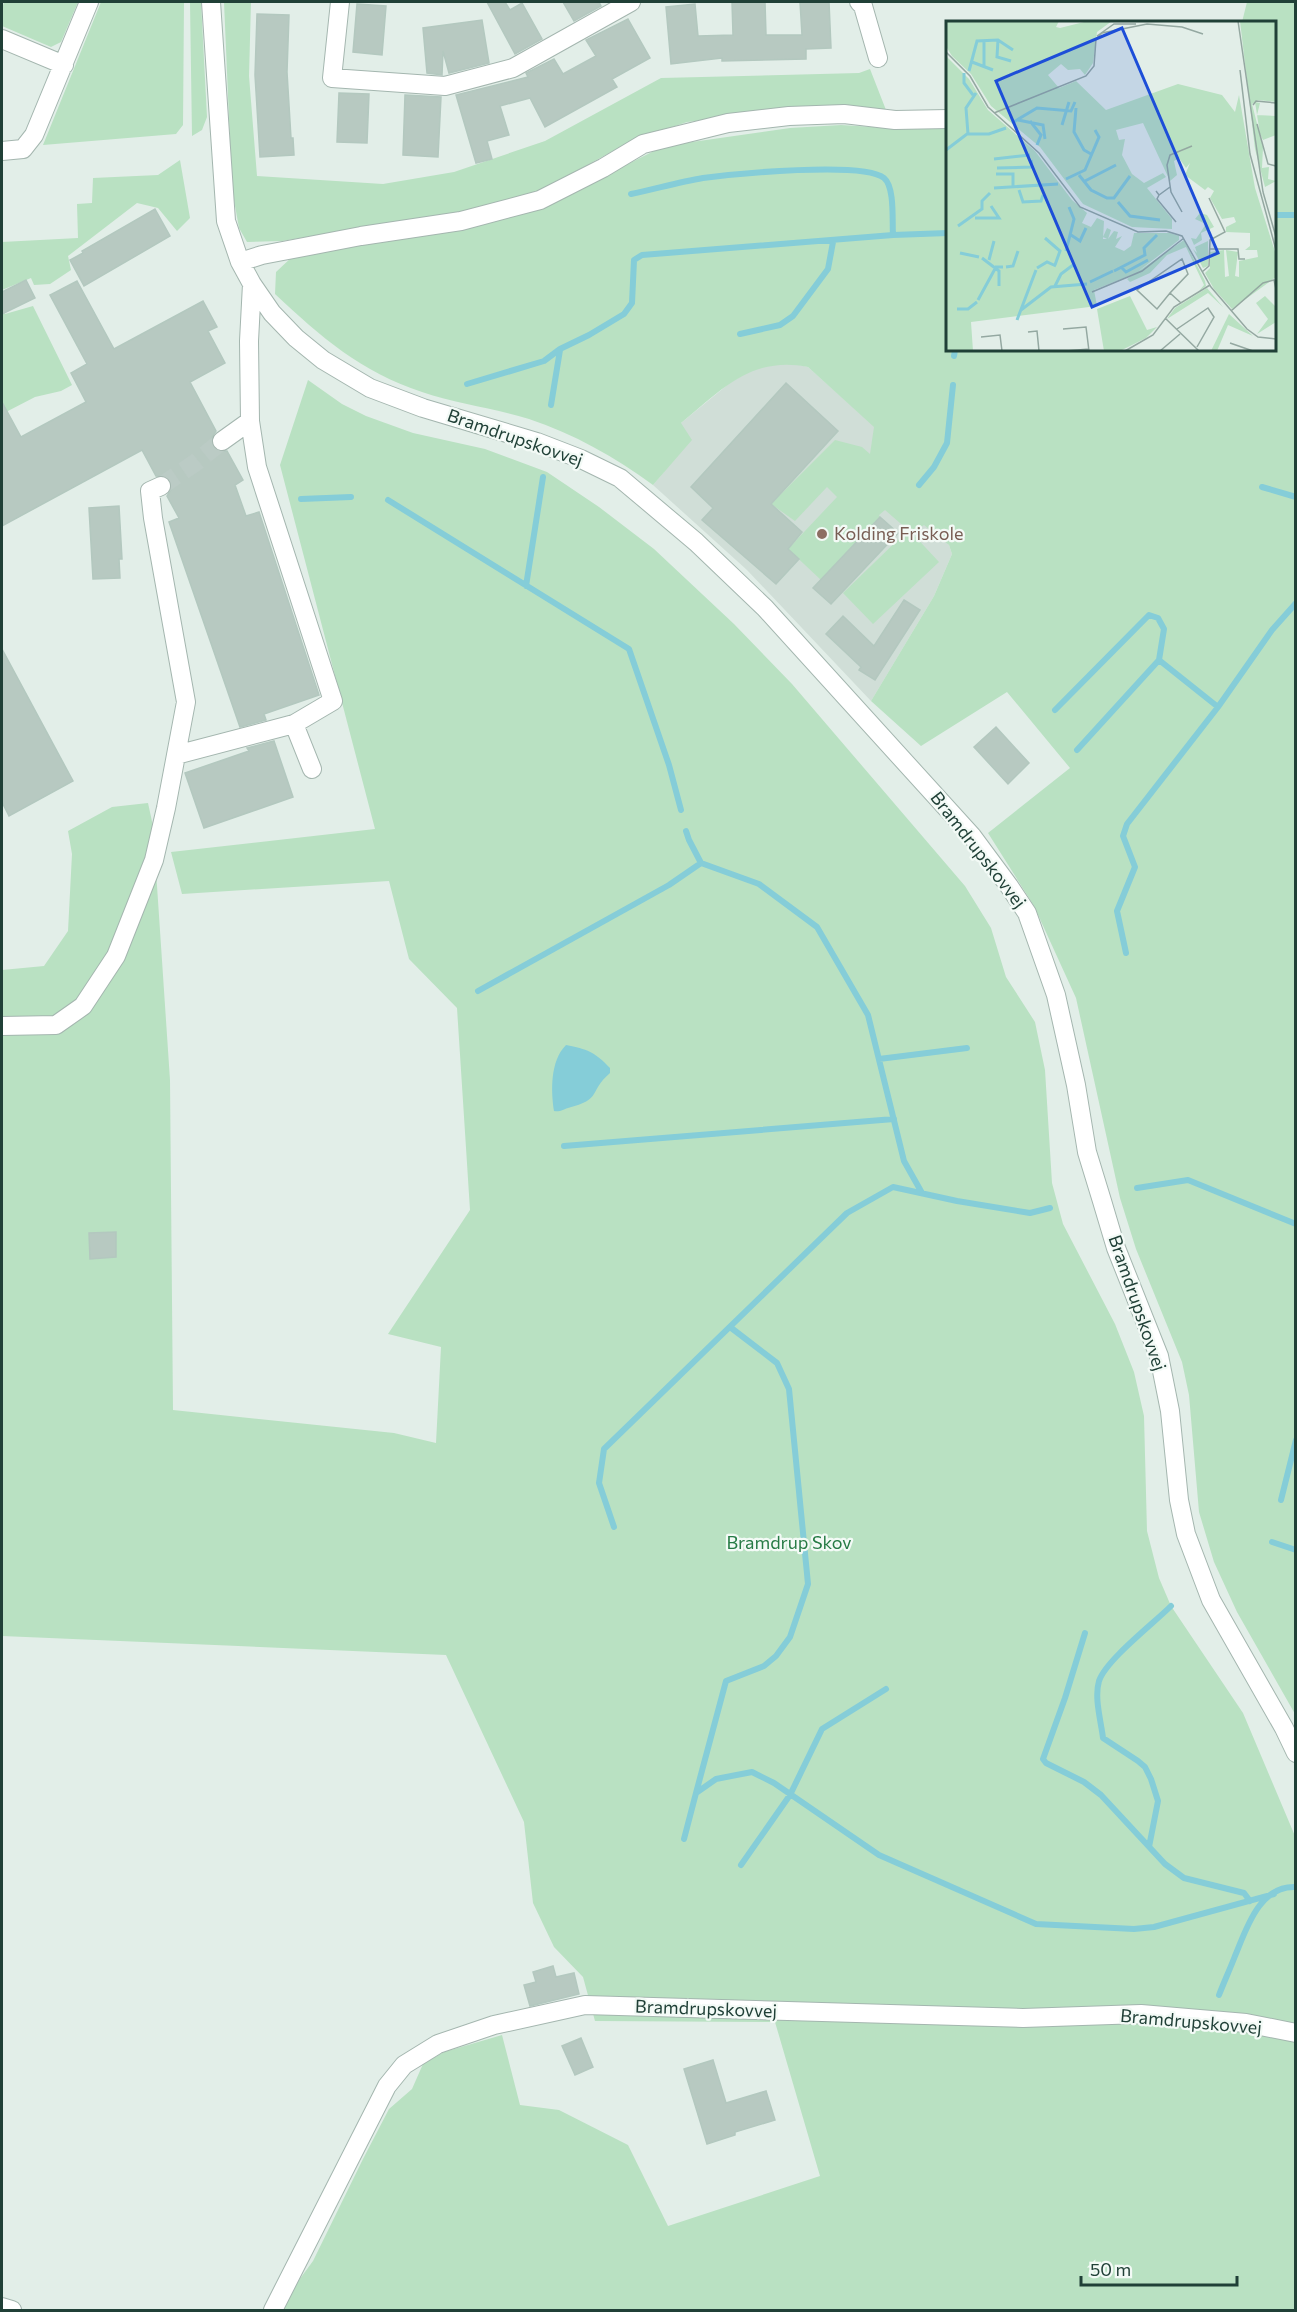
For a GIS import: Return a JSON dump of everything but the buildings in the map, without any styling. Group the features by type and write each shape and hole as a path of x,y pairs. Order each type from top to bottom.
{"street":[{"path":"2,151 23,149 34,135 89,2"},
{"name":"Bramdrupskovvej","path":"212,2 226,221 240,262 272,313 296,338 323,360 370,388 423,408 537,442 581,459 620,478 696,542 765,608 972,836 1027,913 1056,995 1076,1085 1087,1152 1116,1248 1159,1356 1170,1411 1179,1500 1186,1534 1211,1600 1296,1753"},
{"path":"340,2 332,78 445,86 513,68 631,2"},
{"path":"860,2 878,58"},
{"path":"2,39 64,65"},
{"path":"240,262 262,255 361,236 461,220 540,200 603,168 643,144 728,123 789,116 844,114 895,120 946,119"},
{"path":"176,755 294,724 333,701 257,467 250,421 249,341 252,284"},
{"path":"222,441 250,421"},
{"path":"2,1026 56,1025 83,1006 116,956 154,860 186,702 152,509 150,491 161,486"},
{"path":"294,724 312,769"},
{"name":"Bramdrupskovvej","path":"273,2310 387,2086 404,2065 438,2044 494,2025 585,2005 1023,2018 1141,2014 1246,2023 1296,2033"},
{"path":"2,2307 12,2310"}],"shaded area":[{"name":"Kolding Friskole","path":"775,364 795,364 808,367 875,427 949,545 952,554 934,596 871,701 747,570 653,485 664,472 681,423 731,382 752,370"}],"green space":[{"path":"4,2 78,2 61,42 51,47 2,26"},
{"path":"101,2 184,2 183,125 176,134 43,145"},
{"path":"190,2 201,2 207,117 202,130 192,136"},
{"path":"224,2 251,2 249,76 257,176 383,184 454,172 545,141 661,78 859,73 870,69 886,110 800,109 687,122 631,141 542,190 473,213 396,222 282,241 247,242 239,228 232,189"},
{"path":"1247,2 1295,2 1295,1714 1237,1612 1214,1562 1199,1512 1189,1395 1182,1362 1136,1249 1120,1198 1076,998 1034,906 988,833 1070,768 1007,692 921,746 871,701 934,596 952,554 949,545 924,525 912,533 939,562 873,624 843,593 908,530 885,510 821,580 788,549 837,497 827,487 795,521 771,504 835,440 862,447 870,454 874,427 808,367 770,366 738,378 681,423 692,440 653,485 594,447 546,425 516,415 435,396 400,384 380,374 343,352 275,294 276,272 292,257 341,247 461,230 504,219 552,202 664,146 790,128 841,125 889,128 946,126 946,351 1276,351 1276,21 1242,21"},
{"path":"180,160 190,218 177,231 158,208 137,203 68,256 71,270 50,284 34,285 31,278 2,290 2,242 78,238 77,204 92,203 93,178 158,175"},
{"path":"33,306 72,385 61,391 35,397 6,412 2,410 2,308 5,314"},
{"name":"Bramdrup Skov","path":"308,380 342,404 366,416 413,433 485,449 547,472 599,507 654,549 734,624 792,684 965,886 991,928 1006,977 1035,1022 1045,1070 1052,1183 1063,1224 1115,1324 1134,1372 1144,1416 1147,1531 1159,1578 1171,1606 1243,1713 1295,1836 1295,2310 277,2310 313,2261 389,2109 412,2089 423,2064 444,2052 502,2035 520,2105 559,2110 628,2145 668,2226 820,2176 775,2022 595,2021 583,1977 554,1947 533,1903 524,1822 446,1655 2,1636 2,970 44,966 68,931 72,854 68,831 112,807 148,803 153,826 170,1080 173,1410 394,1433 436,1443 441,1347 388,1334 470,1210 457,1008 409,959 389,881 182,894 171,852 375,829 280,465"}],"water":[{"path":"566,1045 585,1050 600,1058 610,1068 610,1073 591,1098 579,1105 554,1111 552,1086 554,1068"}],"waterway":[{"path":"631,194 703,178 741,174 826,169 871,173 888,182 892,205 893,235"},
{"path":"1276,215 1296,215"},
{"path":"467,384 544,361 560,349 624,314 632,303 634,260 642,255 893,235 946,233"},
{"path":"740,334 780,325 793,316 828,269 833,242"},
{"path":"551,405 560,350"},
{"path":"954,356 955,351"},
{"path":"919,485 934,467 947,443 953,385"},
{"path":"526,586 543,477"},
{"path":"1262,487 1296,497"},
{"path":"301,499 351,497"},
{"path":"388,500 629,649 669,765 681,810"},
{"path":"1126,953 1117,911 1135,867 1123,836 1127,824 1218,707 1272,630 1296,603"},
{"path":"1055,710 1149,615 1158,618 1164,629 1159,660 1218,707"},
{"path":"1077,750 1159,660"},
{"path":"686,831 701,863"},
{"path":"478,991 669,885 701,863 759,884 817,927 868,1015 904,1161 922,1193"},
{"path":"879,1059 967,1048"},
{"path":"564,1146 894,1119"},
{"path":"1137,1188 1188,1180 1296,1224"},
{"path":"614,1527 599,1483 604,1449 847,1213 893,1187 957,1201 1030,1213 1050,1208"},
{"path":"696,1793 726,1681 764,1666 776,1656 790,1637 808,1584 789,1389 777,1363 730,1327"},
{"path":"1281,1500 1296,1440"},
{"path":"1272,1542 1296,1550"},
{"path":"1149,1847 1158,1801 1151,1779 1145,1767 1138,1761 1103,1738 1098,1688 1103,1672 1111,1663 1171,1606"},
{"path":"1085,1633 1043,1759 1046,1763 1084,1782 1101,1795 1165,1864 1184,1878 1244,1893 1250,1901"},
{"path":"741,1865 790,1795 822,1729 886,1689"},
{"path":"684,1839 696,1793 716,1779 752,1772 774,1783 879,1855 1036,1924 1134,1929 1154,1927 1274,1894"},
{"path":"1219,1995 1249,1922 1263,1901 1272,1893 1283,1888 1296,1887"}],"tunnel":[{"path":"161,486 222,441"}],"place":[{"name":"Kolding Friskole","path":"822,534"}]}
